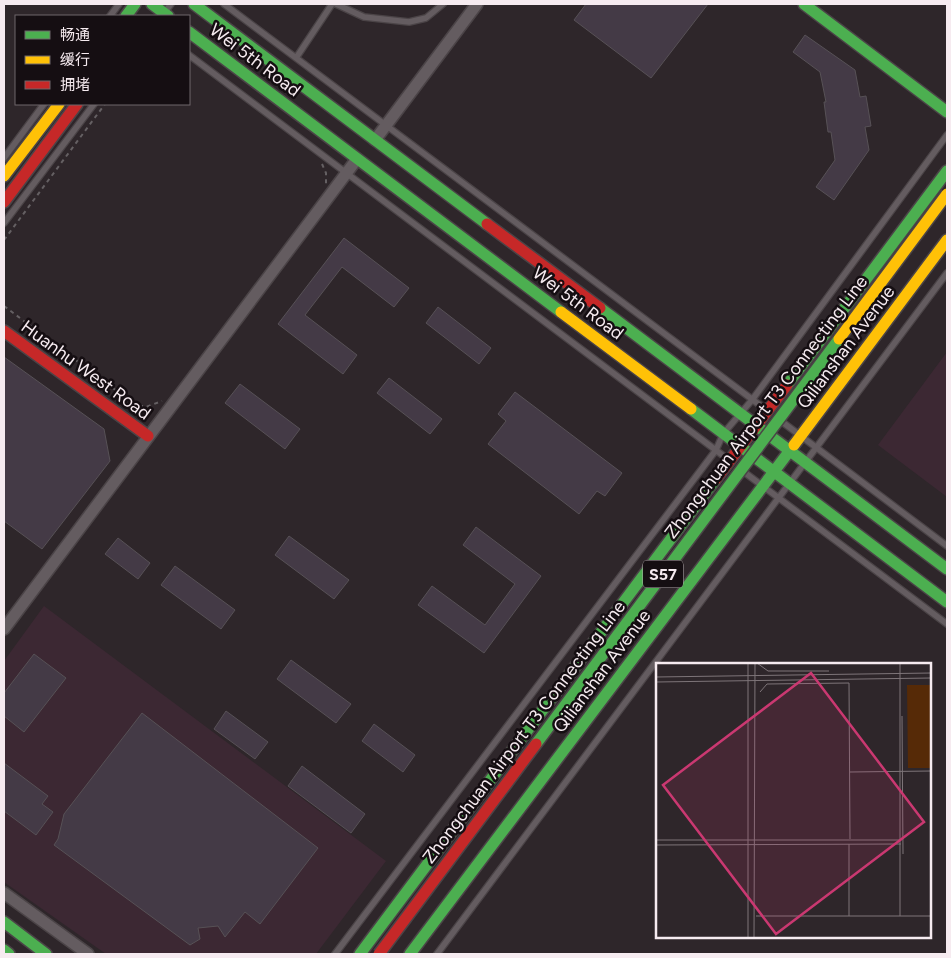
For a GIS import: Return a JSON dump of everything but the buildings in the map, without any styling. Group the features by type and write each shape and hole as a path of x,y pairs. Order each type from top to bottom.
{"main road":[{"path":"127,15 135,4"},
{"name":"Wei 5th Road","path":"194,4 947,569"},
{"path":"804,4 947,112"},
{"path":"150,6 166,12"},
{"name":"Wei 5th Road","path":"190,33 947,602"},
{"path":"4,176 58,105"},
{"path":"4,202 76,105"},
{"name":"Qilianshan Avenue","path":"360,954 947,171"},
{"name":"Zhongchuan Airport T3 Connecting Line","path":"379,954 947,194"},
{"name":"Qilianshan Avenue","path":"406,950 764,486 947,240"},
{"name":"Huanhu West Road","path":"4,332 148,436"},
{"name":"Zhongchuan Airport T3 Connecting Line","path":"746,486 799,415"},
{"name":"Zhongchuan Airport T3 Connecting Line","path":"406,950 455,875"},
{"path":"4,922 46,954"},
{"path":"4,950 9,954"}],"street":[{"path":"375,140 476,4"},
{"path":"4,629 357,159"},
{"path":"4,893 88,954"}],"lane":[{"path":"111,15 119,4"},
{"path":"224,4 947,546"},
{"path":"296,58 332,4"},
{"path":"336,4 364,17 409,22 426,18 443,4"},
{"path":"190,56 947,624"},
{"path":"4,158 43,105"},
{"path":"4,223 93,105"},
{"path":"335,954 716,450 723,434 752,400 947,135"},
{"path":"437,954 947,273"}],"path":[{"path":"4,240 104,105"},
{"path":"319,160 326,173 326,186"},
{"path":"4,306 134,404 146,407 155,405 164,399"}],"shaded area":[{"path":"947,352 947,497 878,445"},
{"path":"44,606 386,861 316,954 106,954 4,882 4,661"}],"traffic: fast":[{"path":"127,15 135,4"},
{"path":"152,4 167,15"},
{"path":"194,4 487,224"},
{"path":"804,4 947,112"},
{"path":"190,33 561,312"},
{"path":"787,385 947,171"},
{"path":"600,308 947,569"},
{"path":"536,744 839,339"},
{"path":"691,409 947,602"},
{"path":"410,954 794,445"},
{"path":"360,954 715,480"},
{"path":"4,922 46,954"},
{"path":"4,950 9,954"}],"traffic: slow":[{"path":"4,176 58,105"},
{"path":"839,339 947,194"},
{"path":"794,445 947,240"},
{"path":"561,312 691,409"}],"traffic: jam":[{"path":"4,202 76,105"},
{"path":"487,224 600,308"},
{"path":"4,331 148,436"},
{"path":"715,480 787,385"},
{"path":"379,954 536,744"}]}
